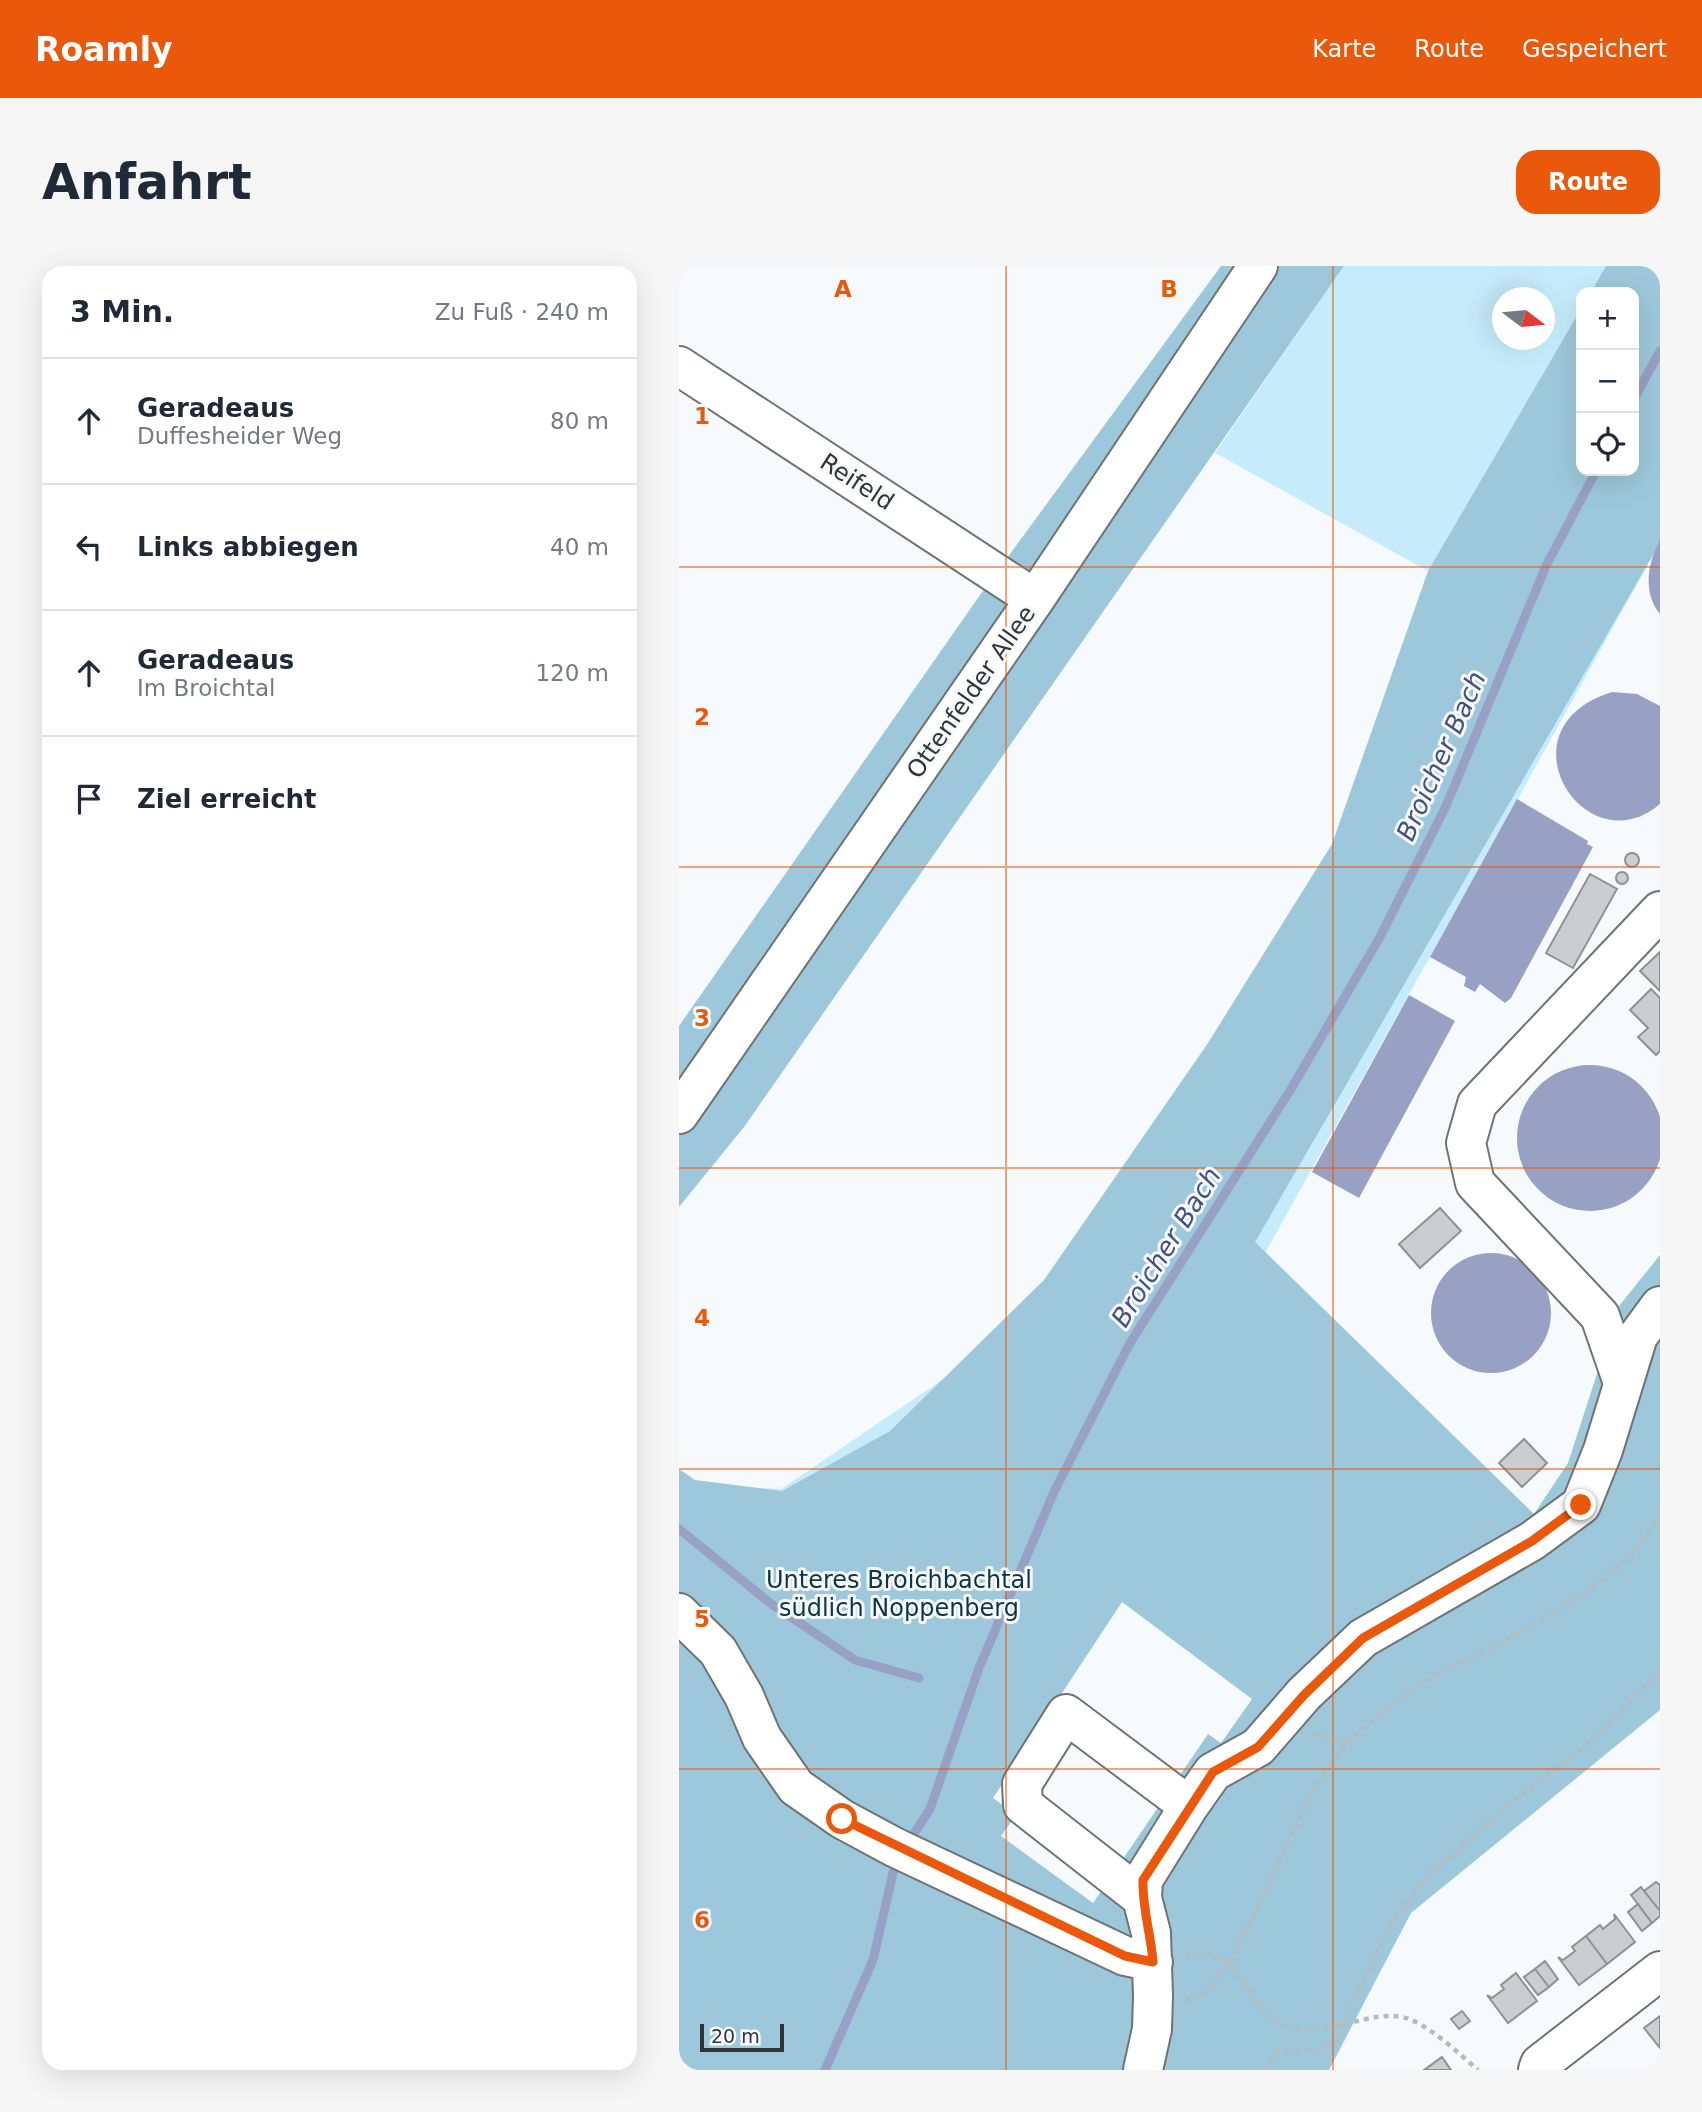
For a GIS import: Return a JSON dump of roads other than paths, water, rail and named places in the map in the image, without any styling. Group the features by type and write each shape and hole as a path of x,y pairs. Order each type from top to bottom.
{"street":[{"name":"Ottenfelder Allee","path":"679,1114 1035,599 1258,266"},
{"name":"Reifeld","path":"679,366 1035,599"},
{"path":"1622,1380 1600,1316 1475,1183 1466,1143 1477,1104 1660,911"},
{"path":"1143,2070 1152,2029 1153,1979 1151,1933 1142,1898 1143,1880 1189,1806 1213,1772 1258,1747 1304,1695 1363,1638 1532,1541 1581,1505 1603,1450 1637,1336 1660,1306"},
{"path":"679,1614 718,1651 744,1696 762,1738 796,1787 842,1819 903,1851 1125,1956 1153,1979"},
{"path":"1142,1898 1023,1805 1022,1784 1066,1714 1189,1806"},
{"path":"1538,2070 1540,2064 1660,1970"}],"waterway":[{"name":"Broicher Bach","path":"1639,390 1660,351"},
{"name":"Broicher Bach","path":"908,1843 930,1809 979,1668 1054,1492 1130,1343 1291,1089 1380,937 1446,806 1546,566 1593,476"},
{"path":"679,1529 770,1603 855,1660 919,1678"},
{"name":"Broicher Bach","path":"825,2070 873,1960 893,1873 900,1858"}],"park label":[{"name":"Unteres Broichbachtal südlich Noppenberg","path":"899,1594"}]}
